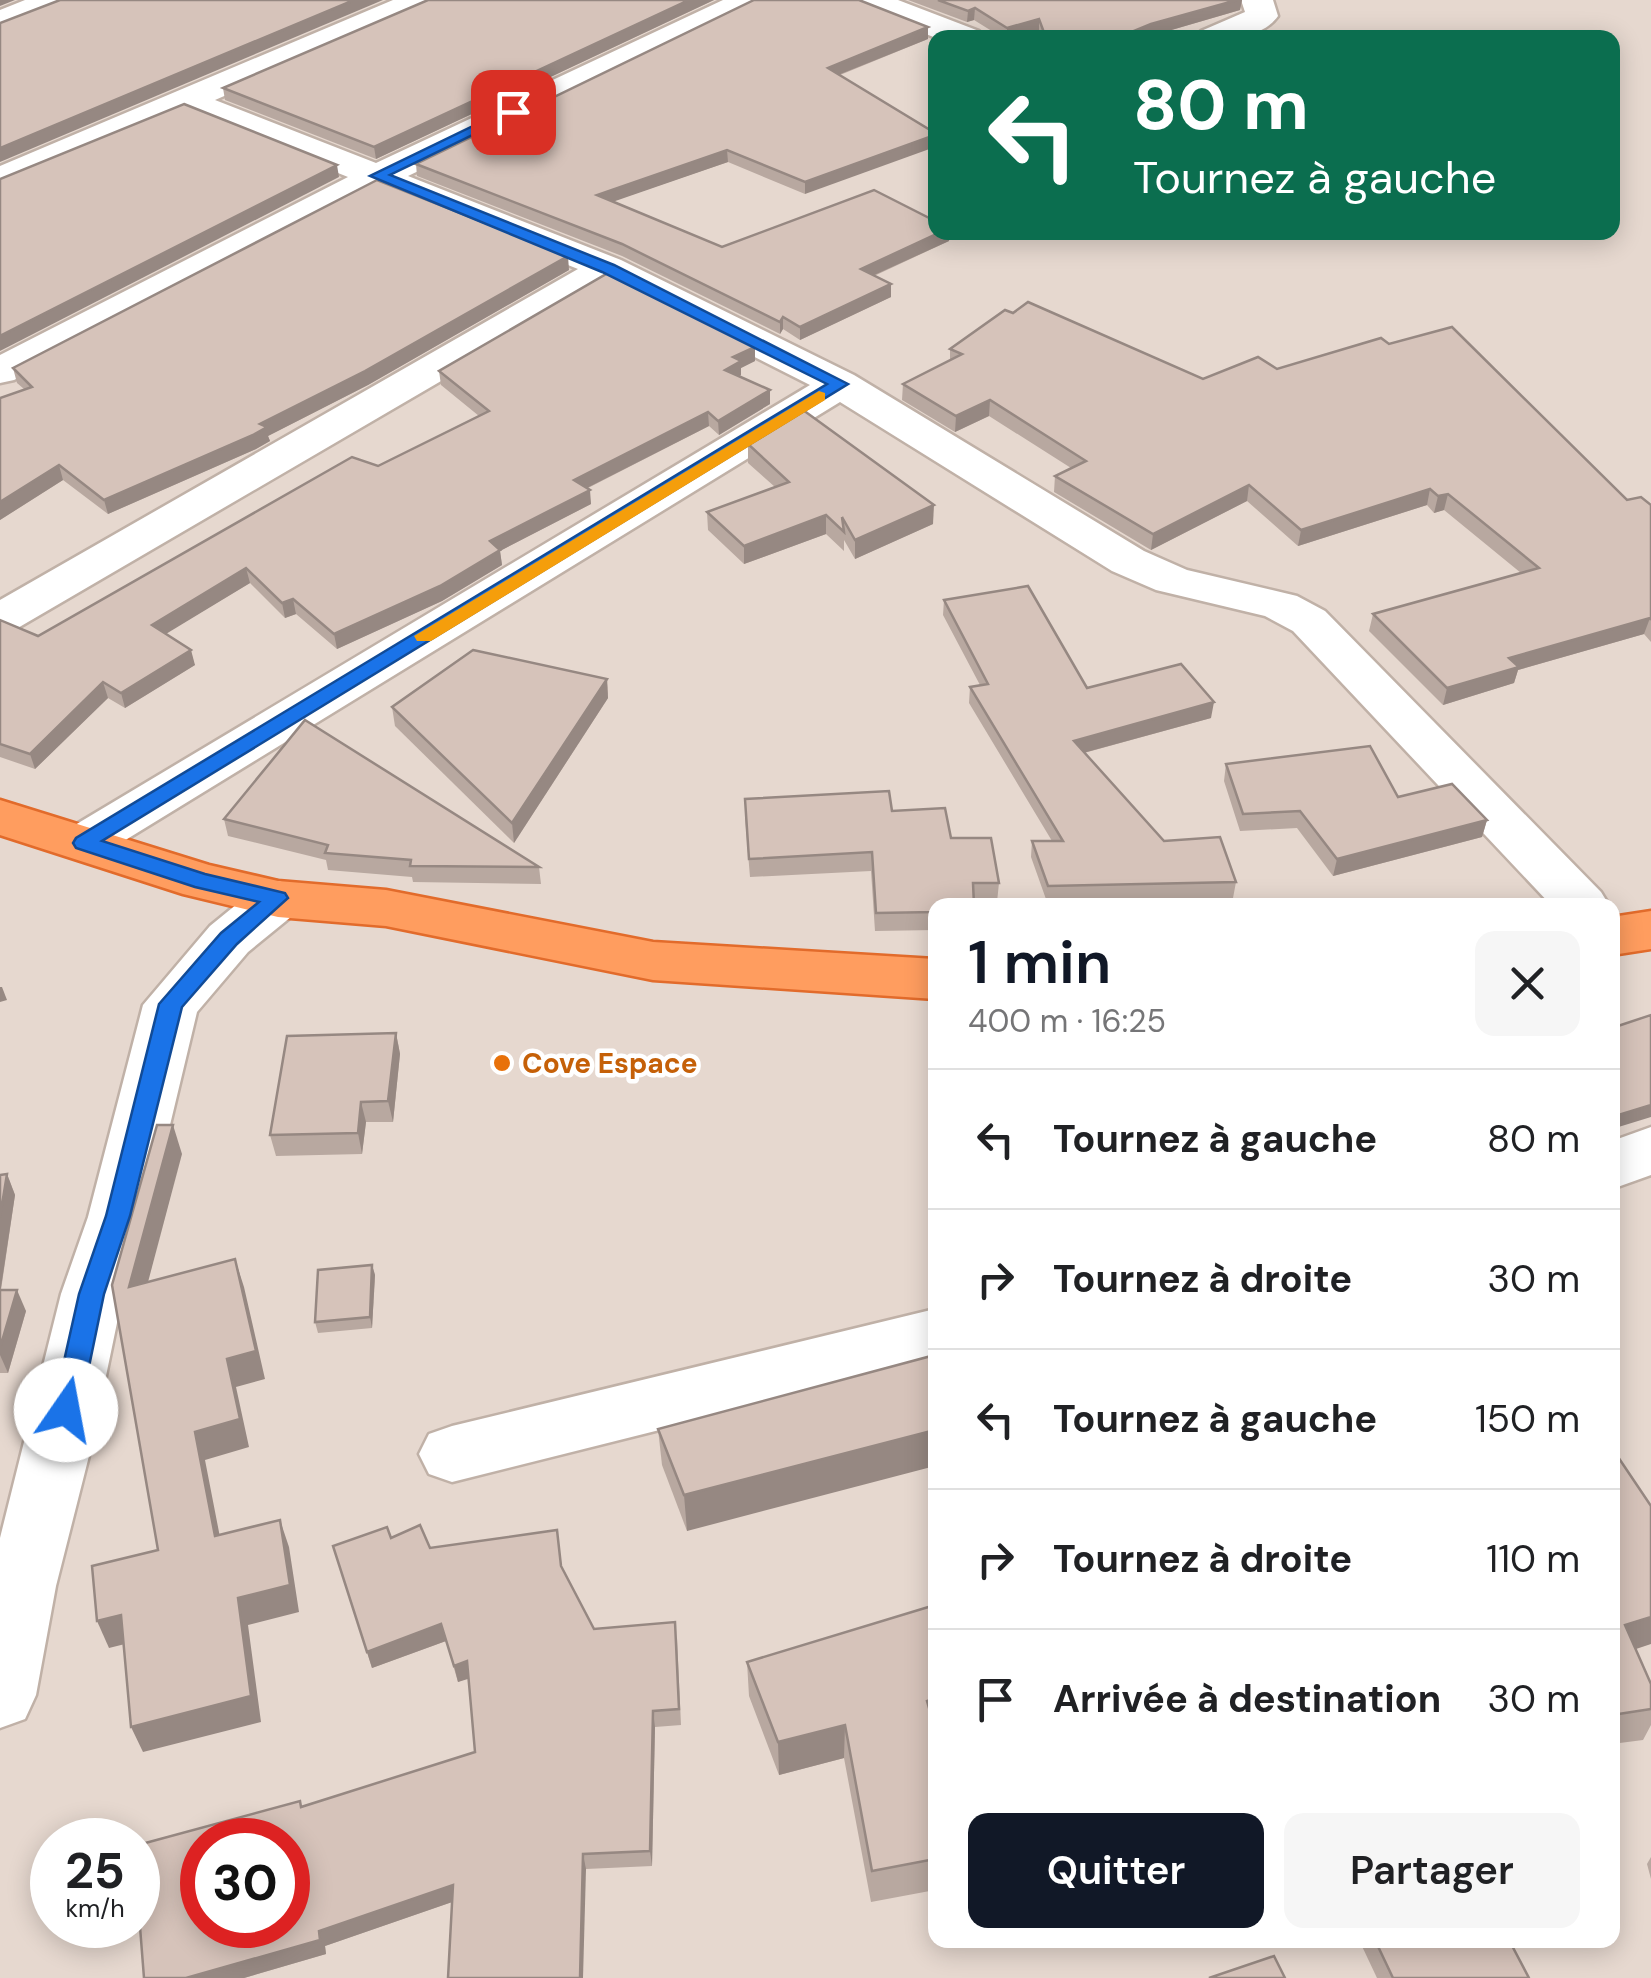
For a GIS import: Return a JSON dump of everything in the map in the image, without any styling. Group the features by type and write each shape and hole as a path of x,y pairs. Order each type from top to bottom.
{"highway":[{"path":"0,817 202,881 278,898 386,908 653,961 928,978"},
{"path":"1620,935 1651,930"}],"street":[{"path":"0,22 52,0"},
{"path":"0,179 420,0"},
{"path":"0,371 378,176 749,0"},
{"path":"868,0 947,30"},
{"path":"1231,30 1262,16 1257,0"},
{"path":"182,99 608,268 840,384 1128,561 1172,580 1281,606 1309,621 1575,898"},
{"path":"0,619 608,268"},
{"path":"83,843 840,384"},
{"path":"0,1695 10,1584 58,1448 92,1294 118,1216 171,1004 229,939 278,898"},
{"path":"1620,1163 1651,1150"},
{"path":"452,1454 928,1337"}],"shaded area":[{"path":"0,0 1651,0 1651,1978 0,1978"}],"building":[{"path":"60,0 354,0 0,148 0,23"},
{"path":"428,0 689,0 374,147 223,88"},
{"path":"754,0 859,0 928,27 828,68 928,129 928,138 805,182 727,150 597,195 722,247 874,190 928,217 928,238 861,269 891,284 800,327 783,317 780,322 622,244 416,164"},
{"path":"938,0 1237,0 1136,30 1043,30 1039,19 1007,28 975,8 968,11"},
{"path":"184,104 337,165 0,336 0,179"},
{"path":"377,180 568,256 365,371 260,424 267,427 253,435 104,500 59,465 0,502 0,398 32,387 13,368"},
{"path":"608,273 755,347 733,357 741,361 725,370 770,390 718,421 708,412 574,480 590,490 490,541 500,550 440,586 334,634 293,599 282,603 246,568 152,625 191,650 121,693 103,682 30,754 0,744 0,620 38,636 352,457 378,466 489,411 439,371"},
{"path":"1028,302 1203,379 1258,357 1277,369 1381,338 1389,344 1452,327 1627,500 1641,497 1651,505 1651,620 1509,658 1519,667 1447,688 1373,614 1539,568 1448,494 1438,496 1430,489 1301,530 1249,485 1153,534 1055,476 1086,461 990,400 956,416 903,384 962,354 950,349 1005,310 1013,313"},
{"path":"803,410 934,505 855,540 842,517 844,532 826,515 744,546 707,512 789,482 748,444"},
{"path":"1028,586 1087,688 1181,664 1214,702 1074,741 1164,841 1220,837 1236,882 1048,886 1032,841 1063,841 970,687 988,684 944,600"},
{"path":"473,650 607,679 512,823 392,707"},
{"path":"305,720 539,867 410,866 411,860 325,853 328,845 224,819"},
{"path":"1370,746 1398,797 1452,784 1487,820 1337,859 1300,811 1243,814 1226,764"},
{"path":"889,791 892,811 945,808 951,838 991,838 999,883 973,883 974,898 928,898 928,912 876,913 872,852 749,859 745,799"},
{"path":"1651,1015 1651,1105 1620,1115 1620,1025"},
{"path":"396,1033 388,1101 361,1102 358,1133 270,1135 287,1036"},
{"path":"157,1125 173,1125 129,1287 235,1259 256,1351 227,1359 240,1419 195,1432 215,1536 280,1520 290,1585 238,1598 251,1696 131,1727 121,1615 97,1621 92,1566 158,1550 112,1285"},
{"path":"7,1174 0,1217 0,1175"},
{"path":"372,1265 370,1317 315,1322 318,1270"},
{"path":"0,1290 17,1290 0,1348"},
{"path":"928,1357 928,1432 684,1495 658,1429"},
{"path":"1620,1460 1651,1506 1651,1617 1625,1625 1651,1684 1651,1709 1620,1714"},
{"path":"420,1525 430,1548 557,1530 561,1566 594,1629 675,1622 679,1709 653,1711 650,1851 583,1854 580,1978 448,1978 453,1885 319,1931 320,1940 310,1943 310,1818 237,1818 300,1801 301,1807 475,1752 467,1661 454,1666 441,1624 367,1652 333,1546 387,1527 391,1538"},
{"path":"928,1607 928,1860 872,1871 845,1725 778,1742 747,1662"},
{"path":"180,1834 180,1948 292,1948 186,1978 144,1978 142,1948 160,1948 160,1839"},
{"path":"1379,1948 1513,1948 1529,1978 1393,1978"},
{"path":"1274,1956 1285,1978 1209,1978"}],"slow traffic":[{"path":"424,636 819,396"}],"place":[{"name":"Cove Espace","path":"502,1063"}],"route":[{"path":"66,1410 92,1294 118,1216 171,1004 229,939 278,898 202,881 83,843 840,384 608,268 378,176 513,112"}]}
